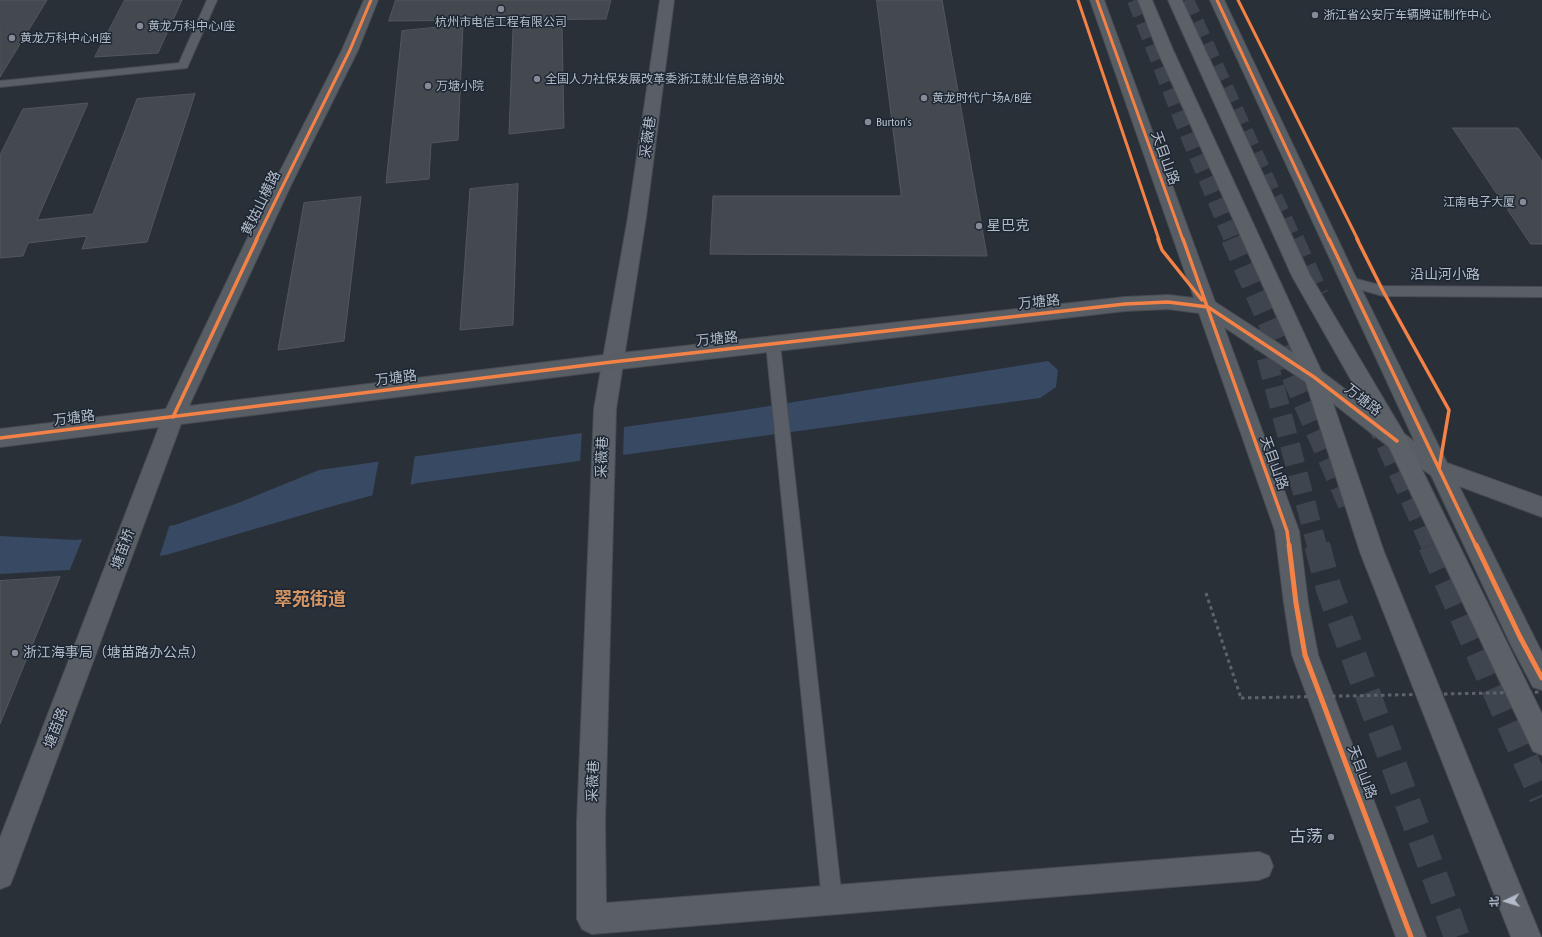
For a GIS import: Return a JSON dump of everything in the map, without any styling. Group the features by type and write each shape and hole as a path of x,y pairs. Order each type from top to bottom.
{"main road":[{"path":"1145,0 1165,50 1314,377 1372,552 1526,937"},
{"path":"1175,0 1301,276 1397,441 1542,742"}],"street":[{"name":"黄姑山横路","path":"173,417 280,189 350,50 371,0"},
{"name":"采薇巷","path":"667,0 637,217 604,409 591,822 592,919 832,900"},
{"name":"天目山路","path":"1097,0 1114,52 1208,307 1287,531 1296,603 1305,655 1411,937"},
{"path":"1217,0 1349,282 1520,637 1542,678"},
{"name":"万塘路","path":"0,438 612,362 1125,304 1168,302 1208,307 1314,377 1397,441 1439,469 1542,507"},
{"name":"塘苗桥","path":"112,581 173,417"},
{"name":"塘苗路","path":"0,875 112,581"},
{"path":"832,900 1259,866"}],"lane":[{"path":"0,84 183,66 212,0"},
{"name":"沿山河小路","path":"1349,282 1384,291 1542,292"},
{"path":"773,344 832,900"}],"path":[{"path":"1206,593 1241,698 1542,692"}],"water":[{"path":"1048,361 1058,370 1056,387 1040,398 418,483 333,506 166,555 68,570 0,574 0,536 76,540 175,525 238,503 319,470 738,411"}],"pier":[{"path":"624,425 623,457 580,463 582,430"},
{"path":"415,454 410,488 372,497 379,459"},
{"path":"170,524 159,558 69,572 83,537"}],"building":[{"name":"黄龙万科中心H座","path":"0,0 47,0 0,77"},
{"name":"黄龙万科中心I座","path":"125,0 182,0 158,53 95,57"},
{"name":"杭州市电信工程有限公司","path":"396,0 611,0 606,19 389,21"},
{"name":"黄龙时代广场A/B座","path":"877,0 942,0 987,256 710,254 713,196 901,196"},
{"name":"万塘小院","path":"463,25 458,140 431,143 429,179 386,183 402,31"},
{"name":"全国人力社保发展改革委浙江就业信息咨询处","path":"562,25 564,128 509,134 513,29"},
{"path":"195,94 147,242 82,249 87,236 28,243 23,256 0,258 0,155 23,109 88,103 37,220 93,214 137,99"},
{"name":"江南电子大厦","path":"1453,128 1518,128 1542,161 1542,244 1531,244"},
{"path":"518,184 513,325 460,330 470,189"},
{"path":"361,197 344,341 278,350 304,203"},
{"name":"浙江海事局（塘苗路办公点）","path":"60,577 0,724 0,581"}],"tunnel":[{"path":"1135,0 1185,128 1232,240"},
{"path":"1186,0 1294,240"},
{"path":"1231,239 1349,507"},
{"path":"1294,239 1319,295"},
{"path":"1259,329 1317,546"},
{"path":"1374,417 1431,546"},
{"path":"1317,545 1329,589 1457,937"},
{"path":"1431,545 1542,797"}],"cycle path":[{"path":"173,417 280,189 350,50 371,0"},
{"path":"1078,0 1162,250 1202,300"},
{"path":"1097,0 1287,531 1296,603 1305,655 1411,937"},
{"path":"1217,0 1349,282 1520,637 1542,678"},
{"path":"1238,0 1383,291 1449,410 1439,469"},
{"path":"0,438 612,362 1125,304 1168,302 1208,307 1314,377 1397,441"}],"place":[{"name":"杭州市电信工程有限公司","path":"501,9"},
{"name":"浙江省公安厅车辆牌证制作中心","path":"1315,15"},
{"name":"黄龙万科中心I座","path":"140,26"},
{"name":"黄龙万科中心H座","path":"12,38"},
{"name":"全国人力社保发展改革委浙江就业信息咨询处","path":"537,79"},
{"name":"万塘小院","path":"428,86"},
{"name":"黄龙时代广场A/B座","path":"924,98"},
{"name":"Burton's","path":"868,122"},
{"name":"江南电子大厦","path":"1523,202"},
{"name":"星巴克","path":"979,226"},
{"name":"浙江海事局（塘苗路办公点）","path":"15,653"},
{"name":"古荡","path":"1331,837"}],"district":[{"name":"翠苑街道","path":"310,599"}]}
